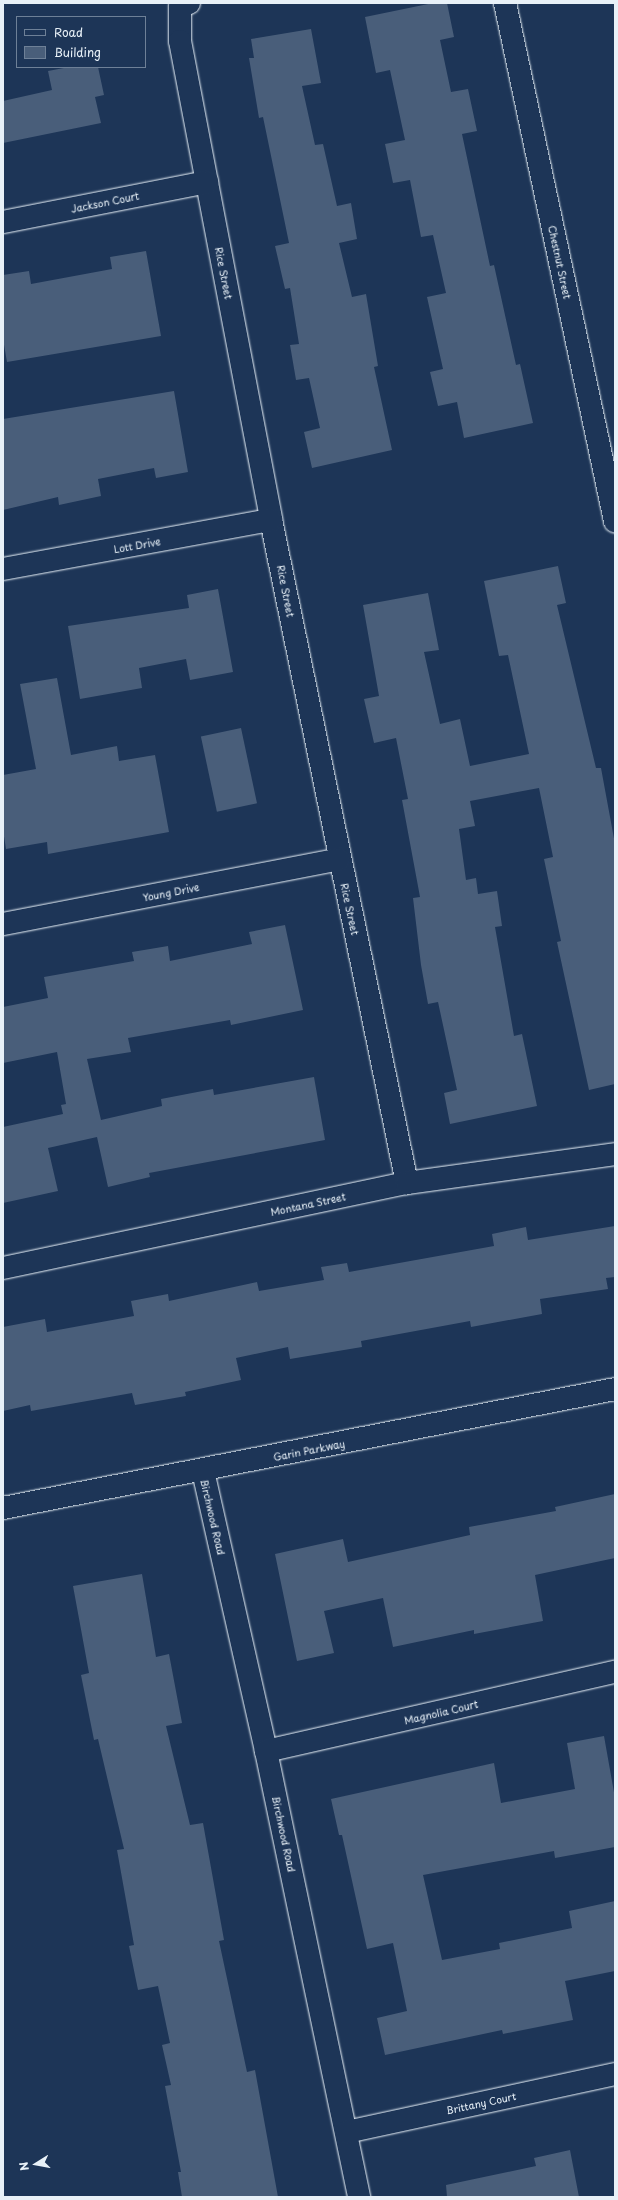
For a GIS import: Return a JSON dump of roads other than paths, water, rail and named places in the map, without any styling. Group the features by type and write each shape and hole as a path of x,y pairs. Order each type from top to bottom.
{"street":[{"name":"Rice Street","path":"189,3 180,7 180,41 271,520 339,859 407,1183"},
{"name":"Chestnut Street","path":"505,3 615,521"},
{"name":"Jackson Court","path":"3,222 207,182"},
{"name":"Lott Drive","path":"3,570 271,520"},
{"name":"Young Drive","path":"3,924 339,859"},
{"name":"Montana Street","path":"3,1268 407,1183 615,1154"},
{"name":"Garin Parkway","path":"3,1508 203,1471 615,1389"},
{"name":"Birchwood Road","path":"203,1471 266,1752 347,2132 359,2197"},
{"name":"Magnolia Court","path":"266,1752 615,1672"},
{"name":"Brittany Court","path":"347,2132 615,2074"}]}
